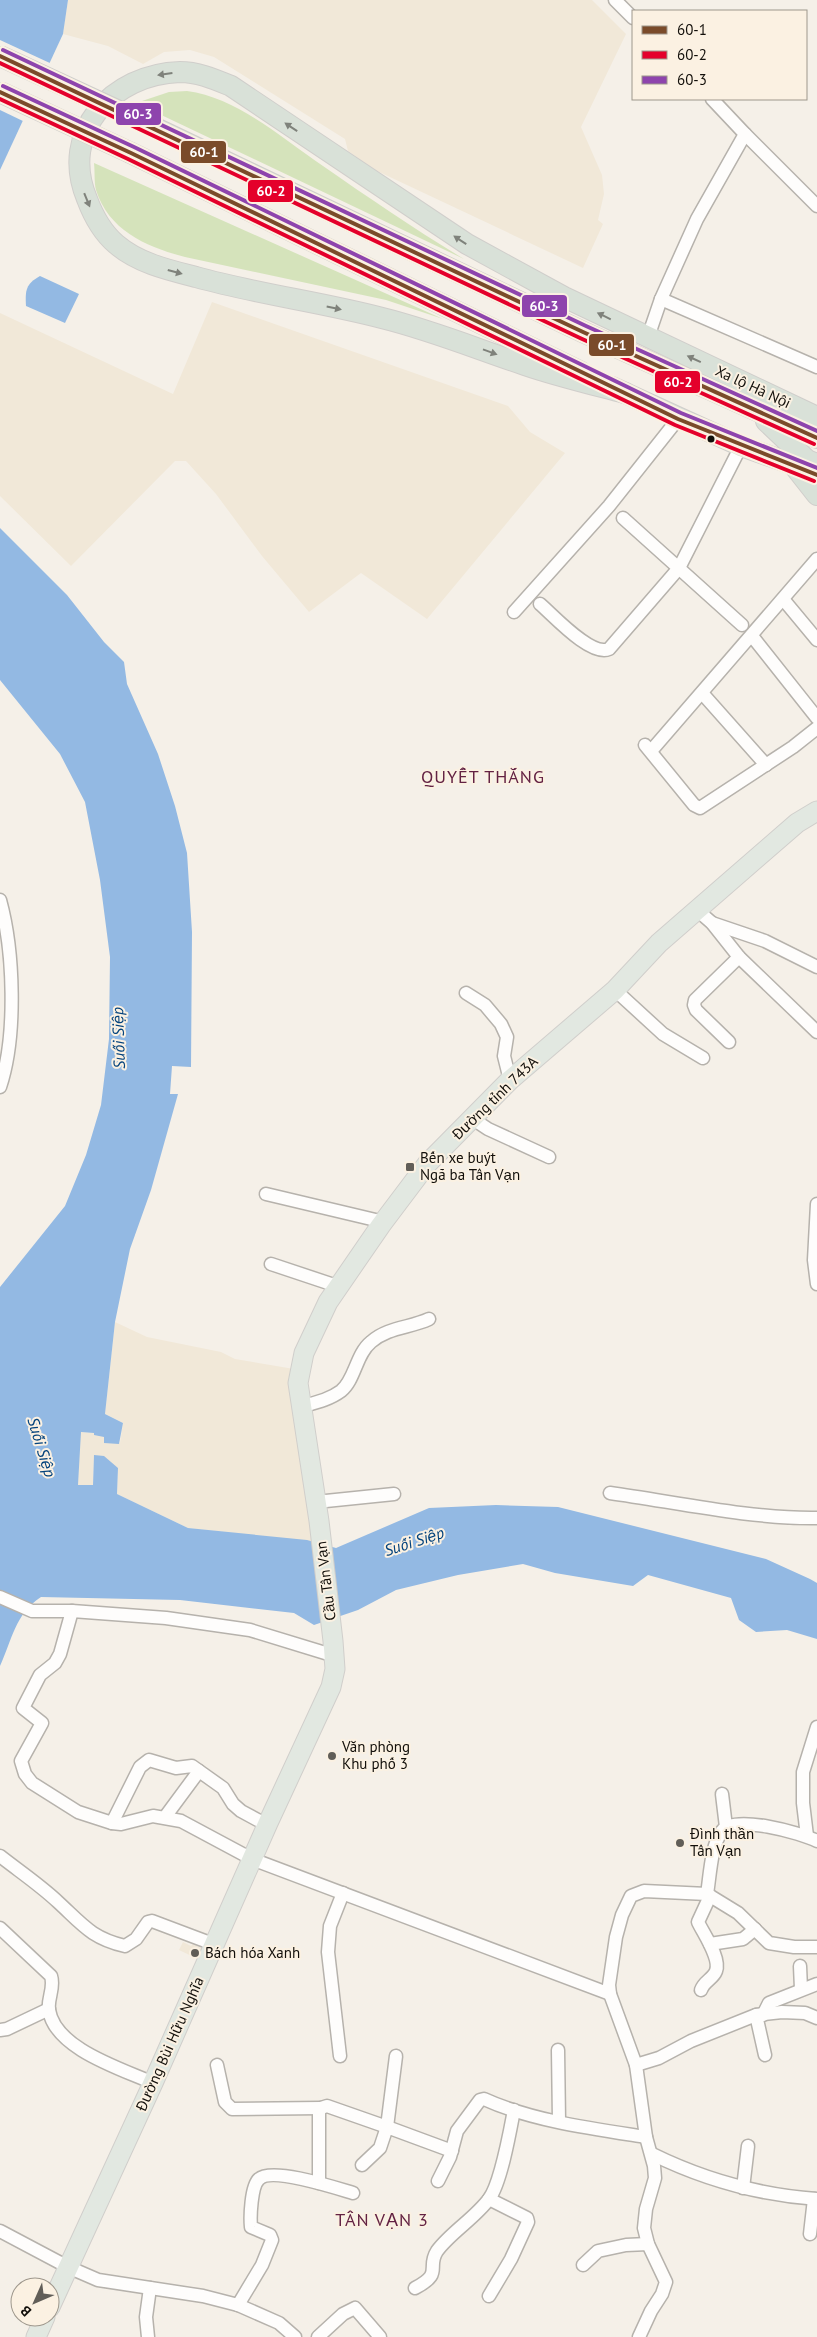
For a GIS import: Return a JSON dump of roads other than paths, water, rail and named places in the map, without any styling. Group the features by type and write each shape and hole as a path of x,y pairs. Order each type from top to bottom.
{"highway":[{"name":"Xa lộ Hà Nội","path":"0,56 146,123 604,342 817,438"},
{"name":"Xa lộ Hà Nội","path":"625,393 526,365 383,318 217,283 157,266 116,244 104,232 83,190 79,172 79,152 86,130 95,112 116,93 137,82 157,75 180,72 203,74 231,86 467,244 564,297 817,417"},
{"path":"0,92 131,153 678,418 741,446 792,464 817,476"},
{"path":"604,342 648,337 673,373"},
{"name":"Xa lộ Hà Nội","path":"754,409 807,460 817,464"},
{"path":"792,464 817,496"}],"main road":[{"name":"Đường tỉnh 743A","path":"319,1521 300,1407 298,1383 304,1353 328,1302 384,1222 427,1164 473,1120 510,1080 615,990 659,943 797,823 817,811"},
{"name":"Cầu Tân Vạn","path":"319,1521 334,1648"},
{"name":"Đường Bùi Hữu Nghĩa","path":"60,2285 153,2083 267,1825 326,1702 335,1669 334,1648"}],"street":[{"path":"615,0 632,17"},
{"path":"713,100 817,206"},
{"path":"648,337 661,299 697,219 746,134"},
{"path":"661,299 817,367"},
{"path":"514,612 609,506 678,418"},
{"path":"540,604 590,647 604,651 610,649 679,568 741,446"},
{"path":"623,518 742,625"},
{"path":"817,559 702,693 648,748 694,805 700,808 766,765 817,728"},
{"path":"783,599 817,640"},
{"path":"752,636 817,718"},
{"path":"702,693 766,765"},
{"path":"0,900 11,963 5,993 9,1046 0,1087"},
{"path":"697,910 712,923 739,957 817,1032"},
{"path":"712,923 766,941 817,966"},
{"path":"729,1042 696,1010 694,1005 695,1000 739,957"},
{"path":"615,990 663,1034 703,1058"},
{"path":"466,993 485,1005 501,1024 507,1037 504,1056 510,1080"},
{"path":"473,1120 488,1129 549,1157"},
{"path":"266,1194 384,1222"},
{"path":"817,1204 814,1260 817,1284"},
{"path":"271,1264 340,1287"},
{"path":"300,1407 330,1398 342,1390 362,1354 376,1338 399,1327 429,1320"},
{"path":"610,1492 746,1512 797,1518 817,1518"},
{"path":"316,1502 394,1494"},
{"path":"0,1597 32,1611 72,1611 166,1618 250,1630 334,1648"},
{"path":"72,1611 60,1654 54,1663 40,1675 23,1708 42,1723 21,1761 25,1774 32,1783 78,1812 112,1823 121,1824 153,1816 181,1821 252,1859 610,1994"},
{"path":"702,1990 704,1983 715,1973 716,1968 710,1944 698,1918 708,1895 718,1840 726,1827 740,1823 812,1838 803,1803 803,1772 817,1728"},
{"path":"112,1823 140,1767 149,1760 176,1768 192,1766 223,1788 233,1804 241,1811 267,1825"},
{"path":"165,1817 199,1771"},
{"path":"722,1794 726,1827"},
{"path":"0,1856 58,1901 88,1931 97,1936 125,1946 136,1939 148,1922 152,1921 214,1944"},
{"path":"639,2337 651,2311 662,2294 666,2282 648,2244 644,2228 646,2209 655,2178 652,2154 646,2137 636,2065 610,1994 609,1984 616,1937 631,1896 644,1891 708,1895 738,1913 769,1943 794,1947 817,1947"},
{"path":"340,2056 328,1952 330,1926 342,1893"},
{"path":"0,1928 51,1976 53,1984 49,2009 52,2021 75,2047 153,2083"},
{"path":"710,1944 743,1939 755,1929"},
{"path":"800,1966 801,1989"},
{"path":"765,2055 759,2015 769,2003 817,1984"},
{"path":"0,2030 6,2030 49,2009"},
{"path":"636,2065 658,2058 691,2041 759,2015 805,2013 817,2018"},
{"path":"558,2050 559,2121"},
{"path":"362,2166 380,2148 387,2128 396,2056"},
{"path":"217,2065 224,2102 232,2109 321,2108 327,2106 452,2151"},
{"path":"438,2181 452,2151 457,2131 480,2100 484,2099 514,2110 588,2128 646,2137"},
{"path":"319,2183 319,2112 321,2108"},
{"path":"415,2288 428,2282 437,2252 489,2199 503,2162 514,2110"},
{"path":"743,2188 748,2146"},
{"path":"652,2154 674,2164 743,2188 776,2195 814,2196 810,2234"},
{"path":"238,2304 262,2265 272,2240 270,2235 251,2228 255,2183 260,2178 267,2175 319,2183 352,2193"},
{"path":"489,2199 527,2218 528,2222 515,2251 489,2296"},
{"path":"0,2231 68,2267 98,2280 203,2296 238,2304 279,2323 295,2337"},
{"path":"583,2264 598,2251 626,2245 648,2244"},
{"path":"148,2337 146,2317 150,2288"},
{"path":"318,2337 343,2314 355,2308 380,2337"}],"water":[{"path":"0,0 68,0 63,34 0,170"},
{"path":"40,276 79,294 65,323 26,306 27,288"},
{"name":"Suối Siệp","path":"0,528 67,595 104,642 124,662 127,684 158,754 175,806 187,853 192,932 191,1067 172,1066 170,1094 178,1094 151,1190 130,1249 115,1322 105,1414 123,1423 119,1444 104,1443 104,1437 94,1435 94,1433 81,1432 78,1485 93,1485 94,1455 104,1456 118,1468 117,1494 188,1528 307,1540 336,1548 429,1508 496,1505 558,1507 766,1559 810,1579 817,1583 817,1639 787,1630 756,1632 739,1620 731,1598 648,1575 633,1586 555,1573 523,1564 458,1575 396,1590 358,1610 314,1625 294,1613 180,1600 41,1597 25,1611 20,1619 0,1666 0,1287 65,1206 86,1155 101,1105 109,1039 110,957 100,880 85,802 60,754 0,680"}],"place":[{"name":"Bến xe buýt Ngã ba Tân Vạn","path":"410,1167"},
{"name":"Văn phòng Khu phố 3","path":"332,1756"},
{"name":"Đình thần Tân Vạn","path":"680,1843"},
{"name":"Bách hóa Xanh","path":"195,1953"}],"district":[{"name":"QUYẾT THẮNG","path":"483,777"},
{"name":"TÂN VẠN 3","path":"382,2220"}]}
